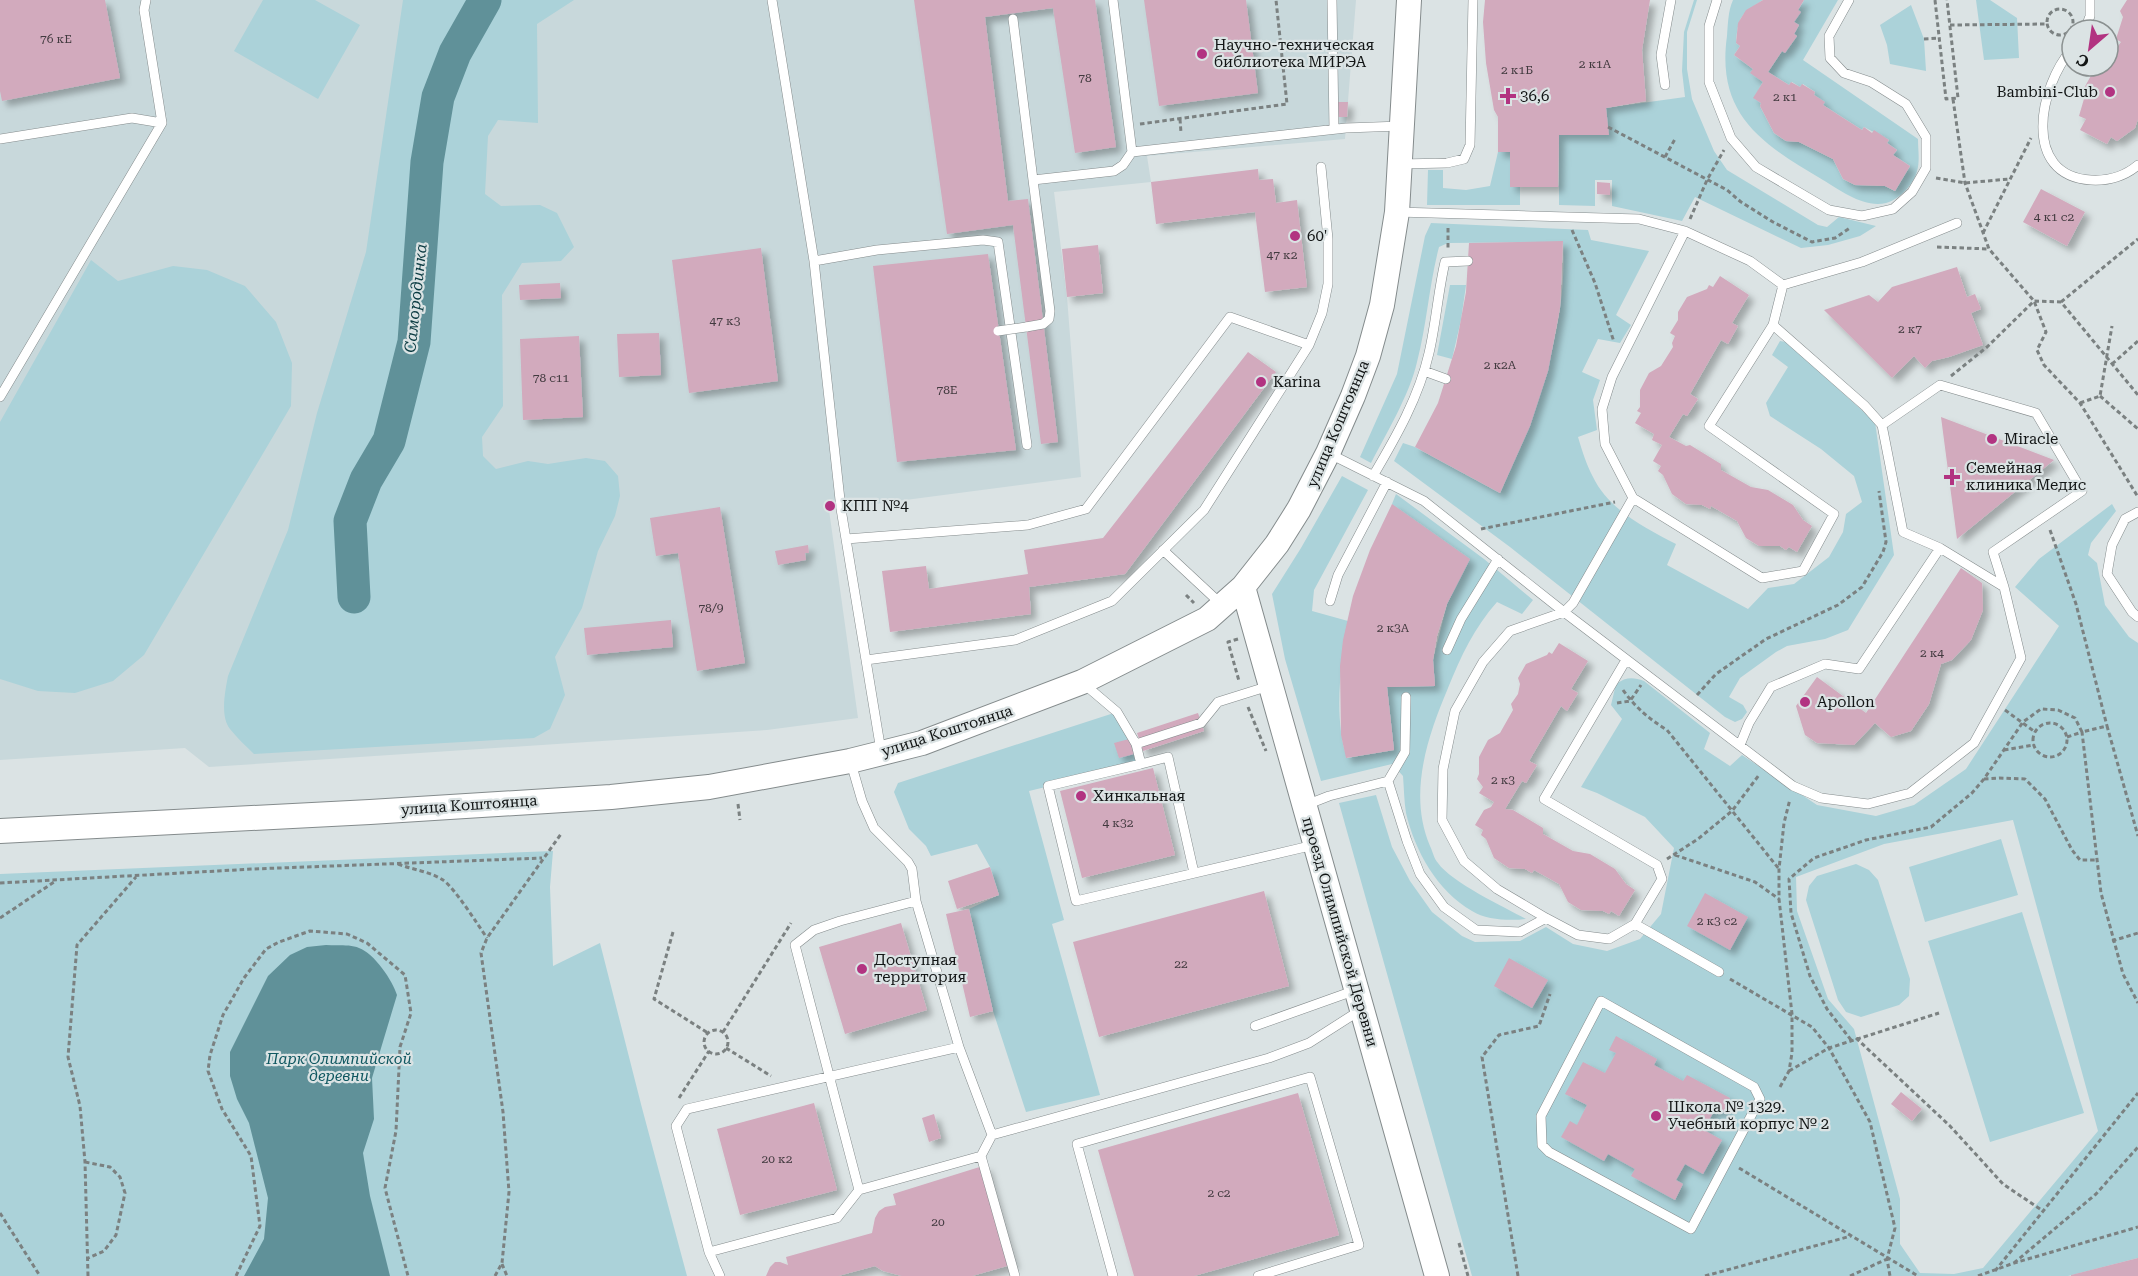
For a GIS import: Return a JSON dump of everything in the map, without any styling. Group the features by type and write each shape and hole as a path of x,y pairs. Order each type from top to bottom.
{"street":[{"name":"улица Коштоянца","path":"0,831 370,812 709,788 850,761 922,743 1082,682 1207,619 1243,587 1277,544 1299,509 1328,453 1368,356 1382,305 1397,212 1409,0"},
{"name":"проезд Олимпийской Деревни","path":"1243,587 1437,1276"}],"lane":[{"path":"0,397 162,123 144,10 146,0"},
{"path":"772,0 814,261 846,539 881,753"},
{"path":"1033,180 1114,171 1123,165 1132,152 1113,0"},
{"path":"1332,0 1334,129"},
{"path":"1400,164 1447,163 1464,159 1470,145 1473,0"},
{"path":"1665,85 1661,55 1671,0"},
{"path":"1717,0 1709,26 1709,82 1731,138 1756,167 1829,210 1862,216 1893,209 1912,192 1926,168 1926,137 1906,104 1871,82 1844,73 1830,58 1829,36 1849,0"},
{"path":"2089,18 2090,0"},
{"path":"998,331 1043,324 1049,319 1050,311 1012,19"},
{"path":"2060,66 2052,81 2042,128 2045,150 2059,169 2079,179 2102,181 2128,173 2138,165"},
{"path":"0,139 132,118 162,123"},
{"path":"1132,152 1371,125 1401,126"},
{"path":"866,660 1015,640 1112,601 1204,510 1309,345 1322,313 1328,284 1328,239 1321,166"},
{"path":"1397,212 1640,219 1685,231 1750,261 1783,285"},
{"path":"1783,285 1862,262 1957,223"},
{"path":"1685,231 1612,376 1602,409 1605,444 1633,498 1762,578 1803,571 1834,514 1709,426 1773,325 1783,285"},
{"path":"814,261 877,250 982,240 998,242 1027,444"},
{"path":"1374,476 1393,443 1418,390 1429,352 1445,262 1468,261"},
{"path":"846,539 1028,525 1086,509 1230,318 1309,345"},
{"path":"1773,325 1865,406 1882,425 1903,532 1940,548 2004,587"},
{"path":"1424,371 1446,379"},
{"path":"1328,453 1424,501 1626,660 1767,764 1793,786 1821,798 1868,804 1910,793 1974,743 2021,658 1994,552 2082,490 2036,413 1941,384 1882,425"},
{"path":"1330,601 1338,574 1387,482"},
{"path":"1626,660 1544,799 1657,865 1662,879 1635,924 1609,939 1578,935 1546,918 1497,889 1464,861 1442,820 1443,769 1455,711 1483,662 1510,631 1564,612 1573,603 1633,498"},
{"path":"2138,512 2125,519 2112,545 2107,574 2132,612 2138,617"},
{"path":"1740,745 1749,723 1771,687 1824,664 1859,669 1940,548"},
{"path":"1163,550 1222,605"},
{"path":"1447,650 1461,619 1498,559"},
{"path":"1082,682 1117,712 1136,744 1141,764"},
{"path":"1136,744 1201,723 1218,702 1270,686"},
{"path":"1304,806 1329,796 1388,781 1405,752 1406,698"},
{"path":"1194,873 1168,757 1048,786 1076,901 1194,873 1315,844"},
{"path":"850,761 862,801 874,828 908,862 912,869 916,901 959,1047 992,1135"},
{"path":"1388,781 1407,842 1420,874 1444,907 1476,930 1520,932 1546,918"},
{"path":"859,1191 795,945 814,930 916,901"},
{"path":"1635,924 1719,972"},
{"path":"1255,1026 1359,1000"},
{"path":"1015,1276 981,1156 992,1135 1269,1058 1309,1043 1359,1000"},
{"path":"1601,1001 1754,1087 1760,1099 1727,1161 1691,1229 1549,1152 1542,1145 1541,1116 1601,1001"},
{"path":"720,1276 709,1252 675,1126 687,1109 959,1047"},
{"path":"1113,1276 1077,1144 1310,1077 1359,1245 1258,1276"},
{"path":"709,1252 837,1218 859,1191 981,1156"}],"path":[{"path":"1128,126 1287,104 1276,0"},
{"path":"1935,0 1946,99 1953,99 1958,98 1947,0"},
{"path":"2056,9 2065,9 2073,17 2072,28 2063,35 2053,32 2047,24 2049,15 2056,9"},
{"path":"1950,25 2047,24"},
{"path":"1924,39 1939,38"},
{"path":"1953,99 1965,183 1989,249 2034,301 2046,332 2037,350 2044,365 2080,403 2138,497"},
{"path":"1983,233 2044,111"},
{"path":"1608,127 1727,190 1741,202 1773,222 1812,242 1835,238 1862,216"},
{"path":"1685,231 1707,180 1731,138"},
{"path":"1665,157 1675,139"},
{"path":"1943,179 1965,183 2011,178"},
{"path":"1567,217 1595,282 1607,327 1621,359"},
{"path":"1448,223 1448,250"},
{"path":"1941,384 1987,347 2034,301 2061,303 2138,239"},
{"path":"1935,247 1989,249"},
{"path":"2061,303 2138,395"},
{"path":"2100,396 2112,326"},
{"path":"2112,364 2138,341"},
{"path":"2080,403 2100,396"},
{"path":"2100,396 2138,429"},
{"path":"1687,706 1716,674 1766,639 1838,605 1862,587 1883,552 1886,542 1878,482"},
{"path":"1464,532 1633,498"},
{"path":"2045,516 2076,604 2138,836"},
{"path":"1598,707 1630,701 1647,676"},
{"path":"1615,677 1630,701 1650,720 1667,730 1779,869"},
{"path":"1996,703 2035,732"},
{"path":"1851,1040 1827,1009 1810,976 1791,913 1789,879 1814,858 1866,840 1931,827 1972,793 2023,722 2041,709 2058,710 2075,718 2082,732 2101,894 2112,941 2123,974 2138,1003"},
{"path":"2049,723 2057,724 2064,730 2067,746 2062,753 2054,757 2046,757 2038,753 2034,746 2035,732 2041,726 2049,723"},
{"path":"2067,738 2107,726"},
{"path":"2004,750 2034,746"},
{"path":"1657,865 1698,839 1732,811 1767,764"},
{"path":"1984,779 2025,779 2045,799 2072,850 2080,860 2097,860"},
{"path":"1779,1087 1789,1071 1792,1053 1792,1014 1779,899 1779,869 1784,823 1793,786"},
{"path":"738,804 740,820"},
{"path":"495,1276 502,1263 508,1192 503,1112 481,953 487,938 561,834"},
{"path":"1675,855 1755,882 1779,899"},
{"path":"0,883 253,869 542,858"},
{"path":"396,863 411,869 426,871 445,881 487,938"},
{"path":"88,1276 85,1162 80,1106 68,1057 77,945 136,877"},
{"path":"0,918 56,881"},
{"path":"723,1032 791,923"},
{"path":"236,1276 260,1226 259,1217 251,1156 222,1109 208,1071 210,1055 223,1015 258,958 279,942 310,931 348,934 367,943 405,975 411,1013 400,1047 396,1131 385,1188 408,1276"},
{"path":"673,932 654,999 708,1033"},
{"path":"2112,941 2138,933"},
{"path":"1719,972 1812,1027 1829,1048 1870,1122 1895,1228 1887,1258 1890,1276"},
{"path":"1518,1276 1482,1056 1500,1035 1539,1026 1550,993"},
{"path":"1789,1071 1829,1048 1939,1013"},
{"path":"715,1030 723,1032 727,1038 726,1048 720,1053 710,1051 705,1045 708,1033 715,1030"},
{"path":"1856,1038 1950,1126 2003,1184 2043,1211"},
{"path":"726,1048 788,1086"},
{"path":"687,1109 678,1097 710,1051"},
{"path":"1995,1271 2138,1093"},
{"path":"2014,1263 2097,1194 2138,1147"},
{"path":"1727,1161 1918,1276"},
{"path":"85,1162 110,1167 120,1177 125,1193 116,1234 104,1251 88,1258"},
{"path":"0,1213 40,1276"},
{"path":"1977,1276 2138,1227"},
{"path":"1705,1276 1851,1236"},
{"path":"1459,1243 1468,1276"},
{"path":"1851,1276 1887,1258"},
{"path":"502,1263 507,1276"}],"shaded area":[{"path":"0,0 1356,0 1345,139 1147,156 1151,182 1054,192 1067,297 1081,477 829,510 858,718 767,730 209,767 185,748 0,760"},
{"path":"351,946 371,955 382,968 397,995 372,1078 374,1119 363,1153 370,1196 390,1276 244,1276 264,1239 268,1198 249,1123 237,1099 230,1076 230,1052 268,976 290,955 307,947"}],"green space":[{"path":"263,0 315,0 360,25 318,99 234,51"},
{"path":"403,0 574,0 537,24 538,123 498,120 488,136 485,194 501,206 540,205 557,213 574,247 561,261 522,263 502,295 503,406 482,437 483,456 496,469 528,461 548,464 586,458 605,461 618,476 620,496 615,516 598,551 582,608 555,657 565,695 550,729 534,738 254,754 227,724 224,704 228,676 288,530 317,413 366,252"},
{"path":"1694,0 1697,0 1687,32 1687,69 1692,99 1714,151 1727,170 1818,225 1827,227 1839,217 1876,226 1860,236 1828,245 1801,248 1695,197 1682,221 1612,206 1612,180 1595,180 1595,206 1559,205 1559,135 1608,135 1606,108 1685,97 1682,71 1684,32"},
{"path":"1733,0 1763,0 1742,17 1736,43 1740,46 1734,55 1753,69 1763,82 1754,98 1761,103 1760,106 1774,133 1786,141 1799,142 1833,159 1843,179 1855,185 1885,186 1895,191 1910,166 1893,155 1897,150 1887,143 1889,140 1864,127 1862,130 1823,105 1824,102 1814,95 1815,92 1803,84 1800,87 1792,82 1789,85 1768,72 1782,51 1785,52 1797,36 1794,34 1799,25 1794,22 1804,0 1838,0 1803,60 1918,139 1917,171 1913,181 1901,195 1886,203 1878,204 1853,198 1781,153 1748,124 1736,107 1729,87 1725,63 1728,18"},
{"path":"1976,0 1990,0 2017,18 2019,58 1984,60"},
{"path":"1911,5 1924,39 1926,71 1890,64 1887,45 1880,25"},
{"path":"1498,152 1510,152 1510,187 1520,187 1520,205 1427,205 1428,170 1443,170 1443,188 1466,190 1490,186"},
{"path":"1431,223 1588,230 1591,240 1649,251 1616,315 1631,325 1620,343 1598,339 1582,372 1600,380 1593,400 1597,430 1578,437 1591,472 1608,499 1629,517 1676,544 1667,565 1748,609 1768,588 1794,584 1829,557 1843,532 1846,514 1862,502 1854,476 1821,449 1770,416 1766,403 1788,367 1772,355 1780,341 1786,342 1875,422 1894,555 1848,630 1825,639 1787,646 1740,678 1729,697 1743,705 1747,712 1742,719 1735,722 1725,717 1510,547 1394,461 1403,443 1415,447 1500,493 1537,402 1546,371 1560,308 1563,242 1448,243 1439,247 1414,374 1397,414 1371,463 1360,457 1397,374 1425,236"},
{"path":"91,260 118,281 173,266 207,270 245,286 276,322 292,363 291,406 144,655 113,681 75,693 38,691 0,679 0,422"},
{"path":"1450,285 1466,285 1452,359 1437,355"},
{"path":"1342,476 1368,490 1314,590 1312,611 1348,621 1339,708 1347,758 1394,750 1387,687 1435,686 1433,660 1447,604 1392,504 1396,494 1484,559 1533,600 1522,614 1497,602 1475,632 1458,665 1433,726 1420,786 1424,826 1437,861 1466,886 1526,919 1498,919 1478,914 1459,903 1448,893 1429,869 1415,842 1406,813 1403,776 1392,764 1321,781 1285,659 1272,594"},
{"path":"2112,504 2116,511 2091,543 2088,555 2097,563 2105,605 2129,637 2138,643 2138,1258 2068,1276 1472,1276 1339,803 1376,795 1392,847 1410,881 1432,912 1462,936 1475,942 1520,941 1546,927 1573,944 1607,951 1640,939 1661,914 1674,848 1645,817 1581,787 1622,719 1611,705 1616,684 1630,678 1644,681 1710,733 1704,749 1730,766 1742,755 1817,805 1876,816 1914,805 1966,769 2059,626 2015,587 2039,559","holes":["2013,820 2098,1131 1983,1268 1954,1274 1920,1273 1900,1244 1900,1199 1854,1029 1828,999 1797,911 1796,877 1884,844"]},
{"path":"1117,712 1141,764 1029,791 1064,920 1052,924 1100,1095 1026,1112 993,1011 969,909 999,895 990,867 977,844 931,856 926,846 909,829 894,792 898,783"},
{"path":"2001,839 2018,895 1925,922 1909,867"},
{"name":"Парк Олимпийской деревни","path":"553,851 550,887 553,966 600,943 687,1276 0,1276 0,874"},
{"path":"1856,864 1869,870 1878,880 1910,979 1909,996 1899,1005 1861,1017 1846,1012 1838,1000 1806,900 1809,886 1817,876"},
{"path":"2022,912 2084,1113 1990,1142 1928,941"}],"building":[{"path":"0,0 105,0 120,78 2,101 0,91"},
{"path":"914,0 1095,0 1116,147 1075,153 1053,8 985,17 1008,201 1028,199 1058,442 1041,444 1013,225 947,234"},
{"name":"Научно-техническая библиотека МИРЭА","path":"1144,0 1246,0 1258,93 1159,106"},
{"path":"1485,0 1650,0 1642,50 1646,101 1606,108 1609,135 1559,135 1558,187 1510,187 1510,152 1498,152 1498,117 1494,110 1486,63 1483,22"},
{"path":"1763,0 1804,0 1798,10 1801,12 1794,22 1799,25 1794,34 1797,36 1785,53 1782,51 1768,72 1789,85 1791,82 1800,87 1802,84 1825,102 1823,105 1862,130 1864,127 1872,133 1874,130 1889,140 1887,143 1897,150 1893,155 1910,166 1895,191 1885,186 1855,185 1843,179 1833,159 1799,142 1786,141 1774,133 1760,106 1761,103 1753,98 1763,82 1750,73 1753,69 1734,55 1740,46 1736,43 1738,23 1746,10"},
{"path":"2127,0 2138,0 2138,119 2135,128 2117,141 2111,137 2107,144 2080,130 2086,119 2079,116 2086,92 2083,90 2090,78 2120,78 2120,26 2123,17 2120,11"},
{"path":"1338,102 1348,102 1347,117 1338,117"},
{"path":"1258,169 1259,180 1273,179 1276,203 1297,200 1307,287 1265,292 1255,212 1156,224 1151,182"},
{"path":"1597,182 1610,183 1610,195 1597,194"},
{"path":"2041,189 2085,212 2067,246 2023,222"},
{"path":"1563,241 1560,308 1548,371 1530,426 1500,493 1415,447 1438,403 1456,346 1466,292 1469,243"},
{"path":"1098,245 1103,293 1067,297 1062,249"},
{"path":"761,248 778,381 689,393 672,260"},
{"path":"988,254 1016,450 897,462 873,266"},
{"path":"1957,267 1967,297 1975,294 1981,309 1971,313 1983,345 1932,361 1925,368 1914,356 1892,378 1824,310 1869,295 1878,302 1892,287"},
{"path":"1720,276 1749,295 1732,323 1738,326 1728,344 1721,340 1690,394 1698,399 1687,416 1683,414 1669,437 1686,446 1690,445 1721,464 1721,470 1751,487 1768,490 1793,505 1803,520 1812,526 1797,552 1789,547 1786,550 1780,546 1759,546 1746,538 1737,521 1711,506 1710,509 1702,505 1686,504 1672,494 1663,475 1658,471 1661,466 1653,461 1662,445 1652,440 1654,434 1635,423 1641,413 1637,411 1640,407 1640,390 1649,373 1661,366 1673,347 1675,336 1670,333 1678,320 1678,312 1687,297 1707,289 1709,285 1713,287"},
{"path":"560,283 561,298 520,300 519,285"},
{"path":"659,333 661,375 619,377 617,334"},
{"path":"579,336 583,417 523,420 520,339"},
{"path":"1248,352 1276,372 1125,574 1029,587 1031,614 890,632 882,571 926,566 929,589 1028,574 1024,550 1103,538"},
{"path":"1941,417 2054,460 1957,539"},
{"path":"1392,504 1470,559 1447,604 1437,636 1433,660 1435,686 1387,687 1394,750 1346,758 1341,735 1340,666 1343,640 1353,596 1370,550"},
{"path":"720,507 745,663 697,671 678,553 656,556 650,518"},
{"path":"808,545 809,553 805,553 806,560 778,565 775,551"},
{"path":"1961,568 1982,583 1983,610 1971,640 1952,660 1941,664 1929,704 1911,731 1891,737 1875,723 1854,745 1817,743 1805,735 1796,706 1817,677 1866,713"},
{"path":"671,620 673,647 587,655 584,628"},
{"path":"1559,643 1588,661 1571,689 1578,693 1567,711 1561,706 1529,761 1537,765 1526,783 1522,781 1505,809 1513,810 1543,828 1543,834 1573,851 1590,854 1615,869 1626,884 1635,890 1619,916 1611,911 1609,914 1603,911 1581,910 1568,902 1559,884 1534,870 1532,873 1525,869 1509,868 1494,858 1486,839 1481,835 1483,830 1475,825 1484,810 1491,807 1494,802 1479,793 1483,787 1477,779 1479,757 1488,740 1500,733 1513,710 1511,704 1518,694 1520,684 1518,678 1526,664 1549,652 1552,654"},
{"path":"1198,713 1204,731 1143,751 1137,733"},
{"path":"1129,739 1134,754 1119,758 1114,743"},
{"path":"1153,768 1175,855 1082,878 1060,791"},
{"path":"990,867 999,895 957,909 948,881"},
{"path":"1264,891 1289,986 1099,1037 1073,942"},
{"path":"1705,893 1748,917 1730,950 1687,926"},
{"path":"969,909 993,1011 970,1017 946,914"},
{"path":"901,923 927,1010 845,1034 819,947"},
{"path":"1509,958 1548,980 1532,1008 1494,986"},
{"path":"1616,1036 1657,1059 1654,1065 1683,1081 1687,1075 1730,1098 1723,1113 1715,1109 1704,1130 1722,1140 1703,1174 1685,1164 1676,1180 1683,1184 1675,1200 1631,1176 1635,1169 1608,1154 1604,1161 1561,1137 1570,1121 1577,1125 1587,1105 1565,1094 1583,1062 1605,1073 1616,1053 1609,1050"},
{"path":"1901,1092 1922,1109 1912,1121 1891,1104"},
{"path":"1298,1093 1339,1235 1194,1276 1134,1276 1098,1150"},
{"path":"814,1103 837,1190 740,1215 717,1129"},
{"path":"934,1114 941,1138 929,1142 922,1118"},
{"path":"986,1165 1014,1264 972,1276 902,1276 883,1271 875,1266 838,1276 766,1276 775,1262 788,1265 786,1257 872,1233 879,1211 896,1205 893,1194"},
{"path":"2138,1258 2138,1276 2071,1276 2071,1275"}],"waterway":[{"name":"Самородинка","path":"354,597 350,521 366,480 389,441 414,342 427,162 438,97 455,53 485,0"}],"place":[{"name":"Научно-техническая библиотека МИРЭА","path":"1202,54"},
{"name":"Bambini-Club","path":"2110,92"},
{"name":"36,6","path":"1508,96"},
{"name":"60'","path":"1295,236"},
{"name":"Karina","path":"1261,382"},
{"name":"Miracle","path":"1992,439"},
{"name":"Семейная клиника Медис","path":"1952,477"},
{"name":"КПП №4","path":"830,506"},
{"name":"Apollon","path":"1805,702"},
{"name":"Хинкальная","path":"1081,796"},
{"name":"Доступная территория","path":"862,969"},
{"name":"Школа № 1329. Учебный корпус № 2","path":"1656,1116"}]}
